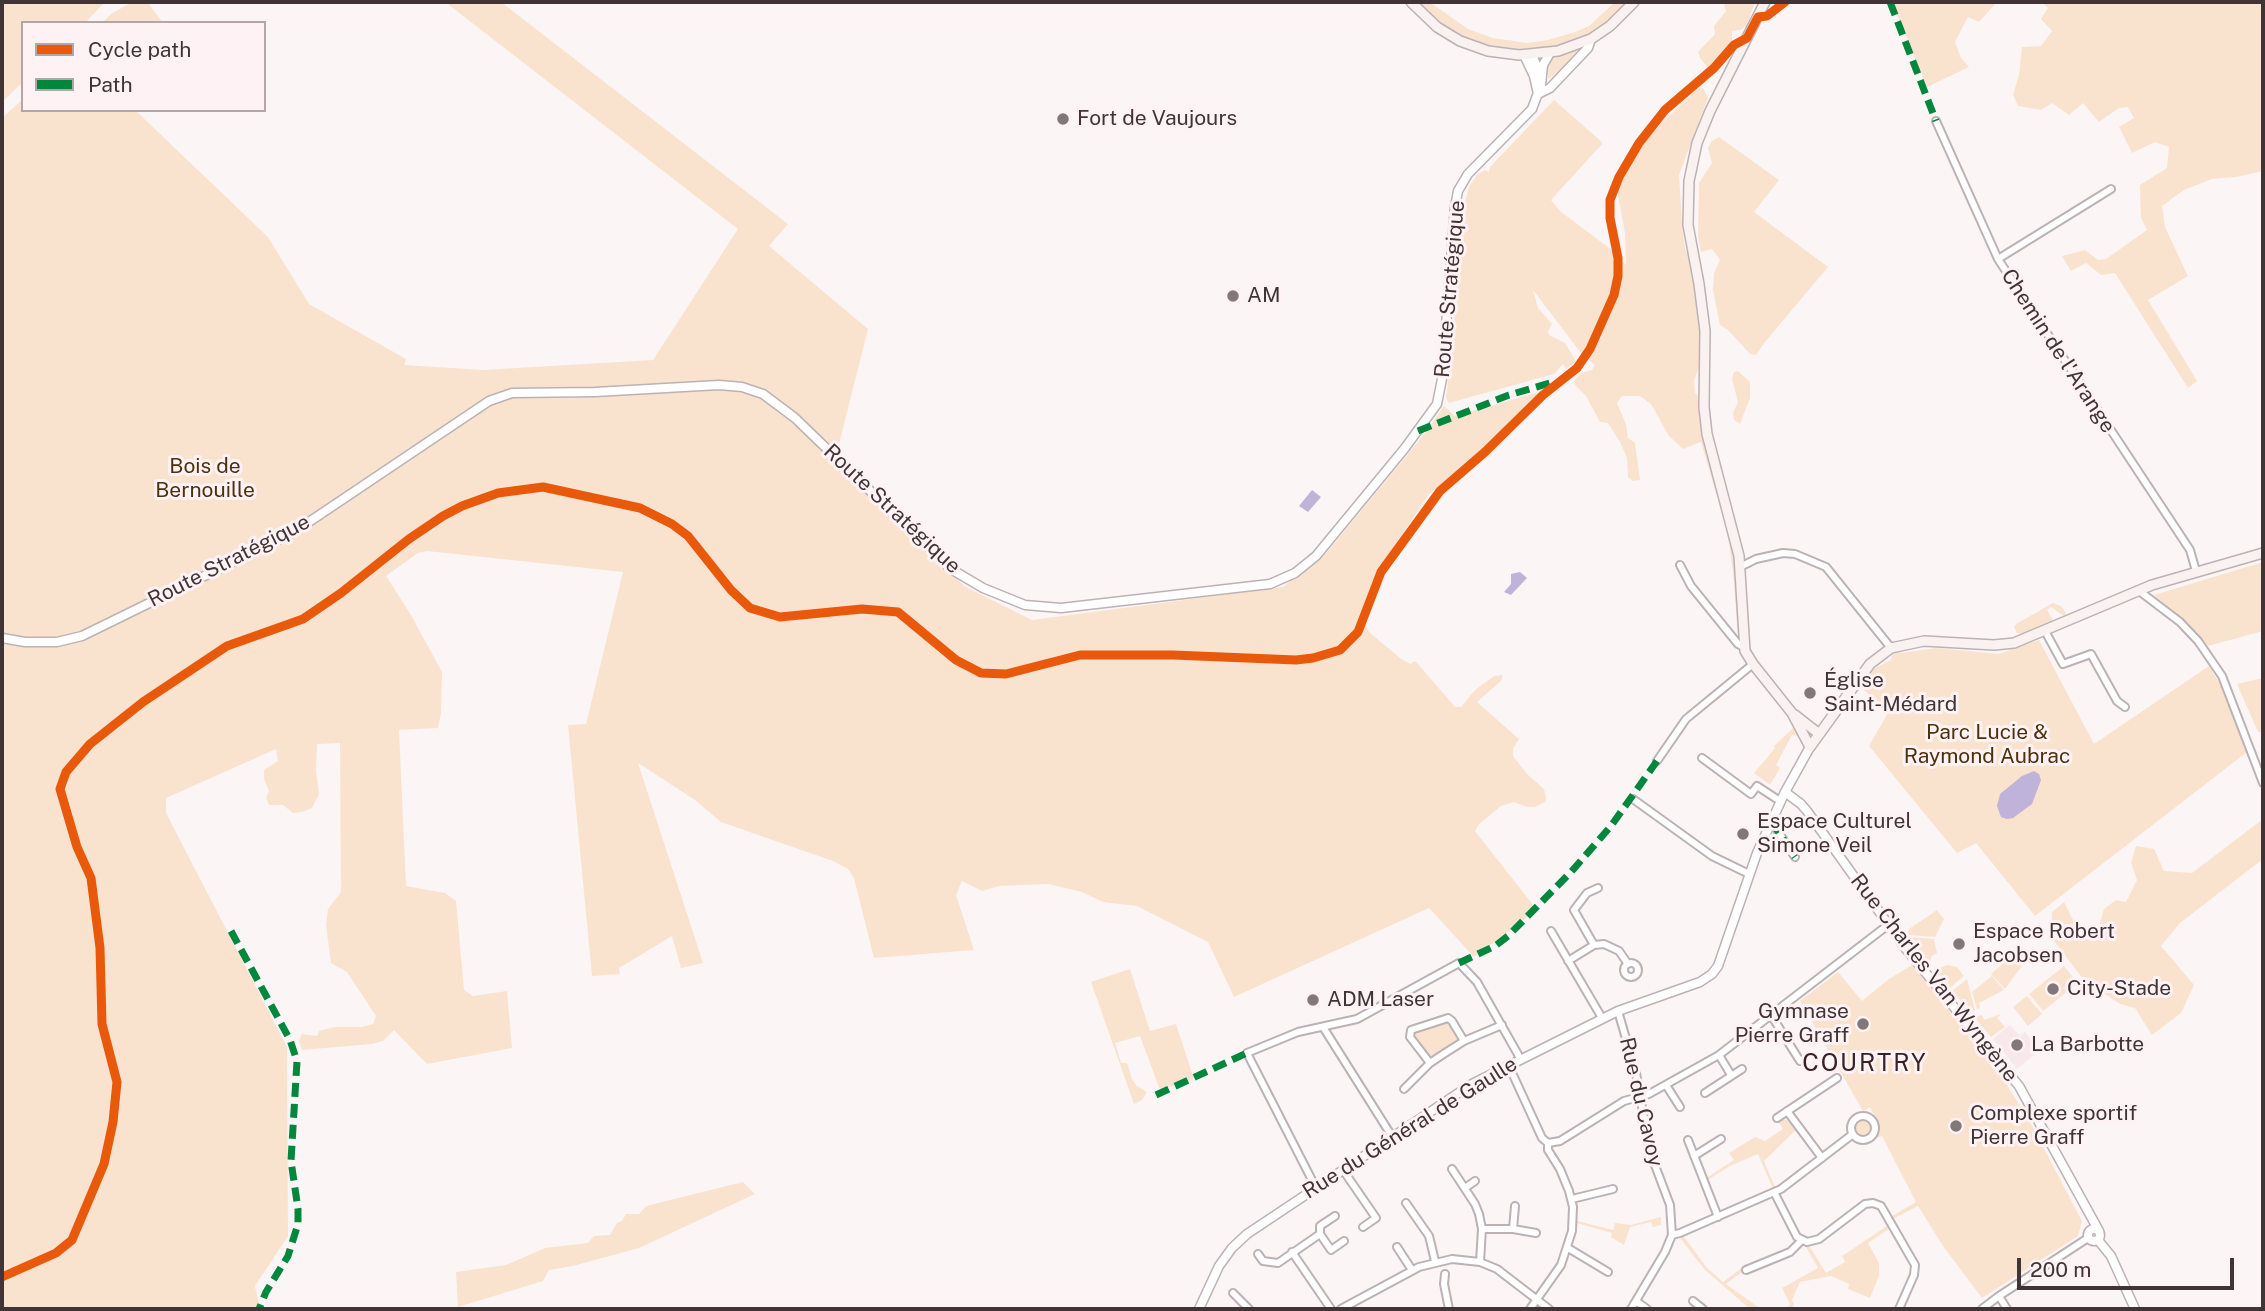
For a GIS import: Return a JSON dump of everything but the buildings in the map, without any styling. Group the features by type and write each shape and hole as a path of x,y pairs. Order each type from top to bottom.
{"main road":[{"path":"1411,2 1437,27 1460,41 1498,54 1528,55 1550,53 1591,39 1610,26 1634,2"},
{"path":"1765,2 1710,111 1697,143 1687,194 1688,225 1705,331 1704,407 1707,434 1734,532 1740,568 1745,648 1753,664 1792,713 1810,747"},
{"path":"1810,747 1870,664 1891,648 1924,640 2003,645 2045,631 2138,590 2263,553"},
{"path":"1792,713 1818,733"}],"street":[{"path":"1528,55 1538,94 1550,88 1587,48 1591,39"},
{"name":"Route Stratégique","path":"2,638 25,642 57,642 82,636 295,531 489,401 512,393 595,392 719,385 742,387 763,394 795,418 951,569 984,588 1025,605 1061,608 1270,584 1294,573 1316,556 1405,448 1437,404 1442,379 1458,191 1468,174 1532,109 1541,85 1543,65 1550,53"},
{"path":"1528,55 1541,76"},
{"name":"Chemin de l'Arange","path":"1936,121 1998,259 2190,550 2196,571"},
{"path":"1998,259 2111,189"},
{"path":"1740,568 1756,559 1783,553 1796,554 1826,567 1891,648"},
{"path":"1680,565 1691,586 1738,644 1745,648"},
{"path":"2138,590 2180,622 2198,640 2222,676 2263,783"},
{"path":"2045,631 2063,664 2091,654 2116,701 2125,707"},
{"path":"1657,761 1686,719 1753,664"},
{"name":"Rue du Général de Gaulle","path":"1199,1309 1214,1276 1233,1248 1257,1226 1472,1084 1602,1018 1700,982 1716,970 1749,874 1771,821 1810,747"},
{"path":"1702,758 1751,794 1757,786 1780,801"},
{"name":"Rue Charles Van Wyngène","path":"1785,792 1801,803 1888,925 2019,1086 2111,1256 2135,1309"},
{"path":"1633,799 1712,856 1749,874"},
{"path":"1771,821 1795,857"},
{"path":"1594,945 1574,909 1587,893 1598,888"},
{"path":"1508,1064 1542,1138 1553,1143 1569,1136 1624,1101 1640,1098 1718,1055 1888,925"},
{"path":"1551,931 1602,1018"},
{"path":"1568,961 1594,945 1604,944 1615,947 1628,964"},
{"path":"1316,1188 1247,1054 1298,1032 1357,1019 1459,963 1477,982 1520,1058"},
{"name":"Rue du Cavoy","path":"1618,1011 1636,1073 1650,1152 1670,1205 1672,1234"},
{"path":"1771,1015 1800,1060"},
{"path":"1430,1063 1410,1037 1411,1030 1448,1018 1464,1041"},
{"path":"1404,1089 1430,1063 1464,1041 1502,1025"},
{"path":"1323,1027 1393,1138"},
{"path":"1718,1055 1731,1075"},
{"path":"1705,1093 1742,1069"},
{"path":"1777,1118 1837,1078"},
{"path":"1666,1085 1681,1107"},
{"path":"1787,1111 1822,1158"},
{"path":"1631,1309 1668,1246 1672,1234 1680,1233 1774,1192 1853,1134"},
{"path":"1694,1156 1721,1139"},
{"path":"1688,1140 1718,1217"},
{"path":"1530,1309 1555,1275 1568,1248 1573,1220 1572,1199 1564,1176 1548,1150 1548,1143"},
{"path":"1451,1169 1478,1208 1482,1229 1480,1262"},
{"path":"1343,1170 1376,1218 1363,1227"},
{"path":"1465,1188 1475,1181"},
{"path":"1572,1199 1613,1189"},
{"path":"1774,1192 1801,1241"},
{"path":"1406,1203 1429,1236 1435,1261"},
{"path":"1746,1270 1790,1252 1801,1241 1816,1241 1865,1204 1873,1203 1881,1206 1915,1265 1914,1275 1899,1309"},
{"path":"1513,1229 1515,1206"},
{"name":"Rue Charles Van Wyngène","path":"2088,1213 2088,1235"},
{"path":"1335,1216 1320,1226 1320,1234 1331,1250 1344,1241"},
{"path":"1982,1309 2088,1235 2093,1228 2098,1235"},
{"path":"1482,1229 1513,1229 1535,1233"},
{"path":"1258,1254 1263,1261 1278,1263 1320,1234"},
{"path":"1397,1247 1412,1270"},
{"path":"1568,1248 1608,1272"},
{"path":"1292,1252 1331,1309"},
{"path":"1342,1309 1412,1270 1435,1261 1461,1259 1480,1262 1497,1269 1549,1309"},
{"path":"1445,1273 1444,1284 1449,1309"},
{"path":"1233,1293 1249,1309"},
{"path":"1999,1296 2007,1309"},
{"path":"1636,1301 1647,1309"},
{"path":"1693,1301 1703,1309"}],"shaded area":[{"path":"1312,490 1321,497 1308,512 1299,506"},
{"path":"1520,572 1527,578 1511,595 1504,592 1511,584 1511,574"},
{"path":"2034,771 2039,774 2041,780 2032,804 2013,818 2001,817 1997,806 2000,794 2022,776"},
{"name":"La Barbotte","path":"2010,1025 2020,1036 2025,1032 2040,1050 2017,1069 1993,1039"}],"green space":[{"path":"2,2 105,2 87,21 21,21 21,84 2,102"},
{"path":"132,2 148,3 162,21 104,21"},
{"name":"Bois de Bernouille","path":"449,2 501,2 788,224 769,246 868,329 836,456 964,586 1032,620 1283,587 1327,552 1427,431 1444,406 1455,416 1543,391 1480,453 1429,494 1382,565 1361,616 1369,632 1400,658 1410,664 1415,661 1455,707 1461,707 1475,690 1494,676 1503,675 1501,681 1477,702 1519,739 1513,749 1513,756 1544,789 1546,798 1545,802 1535,807 1514,802 1501,806 1479,824 1475,831 1537,910 1474,957 1429,908 1234,997 1208,942 1137,906 1103,902 1082,892 1048,884 999,886 982,891 962,881 956,895 974,950 874,958 854,878 848,869 833,861 721,822 695,800 638,763 703,963 681,968 672,936 619,968 620,974 592,976 568,725 586,724 623,572 427,551 418,553 386,576 442,672 438,728 399,730 406,886 445,893 456,901 464,990 473,996 507,991 512,1048 427,1064 394,1030 383,1041 372,1044 302,1050 299,1041 302,1034 317,1036 319,1031 335,1027 362,1027 373,1024 376,1016 347,972 331,963 326,925 328,909 341,892 340,743 317,744 319,794 312,808 302,812 293,813 283,805 269,805 266,798 269,791 264,770 278,761 276,749 166,798 166,813 287,1047 288,1236 255,1286 260,1309 2,1309 2,118 21,101 21,112 137,112 268,237 309,304 406,359 404,365 483,370 653,360 738,229 449,5"},
{"path":"1417,2 1435,2 1431,3 1468,29 1493,38 1527,43 1575,32 1589,26 1615,2 1628,2 1607,22 1589,34 1555,47 1523,50 1491,47 1469,40 1442,24"},
{"path":"1727,2 1755,2 1747,25 1732,31 1729,47 1707,67 1698,52 1715,34 1714,26 1726,11 1724,5"},
{"path":"1892,2 1997,2 1979,22 1968,17 1955,42 1961,58 1969,67 1927,87"},
{"path":"2042,2 2263,2 2263,171 2212,179 2184,190 2162,206 2165,227 2188,276 2148,300 2197,381 2188,388 2115,273 2101,275 2086,263 2071,271 2062,256 2085,250 2098,260 2106,259 2147,230 2141,218 2140,185 2167,168 2169,147 2155,142 2132,153 2119,127 2134,118 2128,107 2119,108 2099,122 2083,103 2069,115 2052,103 2041,110 2018,106 2013,95 2019,75 2022,47 2041,46 2052,31 2041,19 2048,8"},
{"path":"1578,50 1580,53 1549,79 1546,70 1553,57"},
{"path":"1703,88 1708,98 1679,175 1682,224 1685,249 1693,263 1703,307 1699,321 1700,365 1694,380 1695,393 1701,399 1736,557 1741,638 1738,639 1727,530 1701,442 1683,449 1669,436 1651,404 1640,396 1622,396 1617,403 1626,424 1628,438 1635,443 1640,480 1633,481 1628,477 1627,458 1620,442 1608,423 1600,422 1586,396 1575,385 1574,381 1581,373 1592,370 1595,365 1581,353 1533,290 1538,308 1552,324 1549,335 1565,343 1576,361 1566,369 1563,364 1554,374 1449,403 1446,398 1452,352 1461,217 1469,187 1477,175 1485,170 1489,172 1490,167 1554,100 1603,143 1551,200 1560,211 1613,251 1626,265 1625,233 1615,179 1625,159 1697,89"},
{"path":"1719,137 1779,180 1754,212 1828,267 1756,355 1750,354 1720,325 1713,290 1714,273 1720,260 1712,249 1701,252 1698,236 1699,183 1712,163 1708,148 1712,141"},
{"path":"1738,371 1750,382 1750,398 1740,424 1734,420 1733,413 1738,402 1732,379 1734,372"},
{"path":"2263,562 2263,631 2208,646 2188,624 2154,595"},
{"path":"2053,603 2061,606 2066,613 2064,616 2051,607 2047,610 2053,620 2025,634 2017,633 2014,627 2016,624"},
{"name":"Parc Lucie & Raymond Aubrac","path":"2039,640 2094,744 2209,666 2227,696 2247,752 2035,916 1976,843 1957,853 1869,746 1889,711 1859,686 1873,669 1891,660 1892,655 1898,651 1900,653 1937,648 1999,654"},
{"path":"2263,678 2263,732 2258,732 2237,684"},
{"path":"1793,728 1798,736 1792,735 1776,765 1780,768 1770,785 1754,773 1774,746"},
{"path":"2263,819 2263,859 2180,923 2161,946 2194,985 2181,1013 2152,1035 2135,1008 2120,1004 2084,980 2051,937 2052,912 2064,902 2074,922 2090,929 2100,923 2104,909 2116,900 2126,902 2137,880 2131,863 2136,846 2154,849 2164,871 2192,873"},
{"path":"1937,910 1944,919 1935,937 1907,935 1909,929"},
{"path":"1908,937 1934,939 1937,953 1929,963"},
{"path":"2009,958 2022,966 2005,989 1991,974"},
{"name":"Complexe sportif Pierre Graff","path":"1912,965 1997,1069 2030,1122 2082,1221 2078,1236 1982,1298 1943,1246 1918,1206 1893,1219 1892,1216 1916,1202 1882,1136 1877,1138 1878,1122 1870,1107 1863,1111 1800,1001 1838,972 1862,1001"},
{"path":"1947,965 1957,967 1964,976 1950,988 1935,970"},
{"name":"City-Stade","path":"2064,966 2078,983 2043,1011 2029,994"},
{"path":"1130,969 1150,1031 1176,1024 1194,1079 1160,1090 1140,1036 1115,1043 1121,1063 1127,1063 1132,1079 1147,1092 1142,1100 1134,1104 1091,982"},
{"path":"1992,976 2004,990 1979,1003 1980,1008 1977,1009 1972,992"},
{"path":"1967,979 1975,1010 1970,1012 1968,1005 1965,1006 1952,991"},
{"path":"2027,996 2042,1014 2028,1026 2013,1007"},
{"path":"2001,1014 1997,1018 2005,1027 1991,1037 1974,1017 1982,1015 1984,1020"},
{"path":"1447,1021 1451,1023 1459,1041 1431,1058 1413,1035"},
{"path":"1863,1119 1869,1122 1872,1128 1869,1134 1863,1137 1857,1134 1854,1128 1857,1122"},
{"path":"1787,1120 1796,1130 1764,1161 1775,1187 1773,1189 1758,1154 1730,1166 1709,1179 1708,1183 1705,1176 1708,1177 1734,1160 1729,1153 1755,1137 1765,1141 1783,1129 1778,1121"},
{"path":"743,1182 755,1194 639,1248 549,1270 543,1281 458,1307 456,1272 506,1265 545,1248 588,1243 594,1236 610,1235 626,1214 639,1214 646,1206"},
{"path":"1661,1217 1661,1225 1653,1227 1651,1222 1630,1227 1624,1245 1611,1237 1612,1233 1577,1223 1613,1230 1615,1223 1631,1225"},
{"path":"1887,1226 1889,1229 1868,1243 1879,1263 1879,1276 1870,1298 1848,1289 1849,1284 1831,1276 1800,1282 1792,1300 1794,1304 1791,1309 1787,1309 1790,1304 1782,1288 1818,1268 1806,1247 1810,1247 1826,1273 1845,1262 1842,1256"},
{"path":"1684,1237 1707,1268 1723,1282 1743,1267 1745,1270 1726,1284 1761,1309 1750,1309 1705,1270 1680,1238"}],"marked path":[{"path":"1890,2 1936,121"},
{"path":"1418,431 1509,395 1550,383"},
{"path":"1459,963 1495,946 1508,936 1571,872 1611,826 1657,761"},
{"path":"1771,821 1795,857"},
{"path":"231,931 290,1040 297,1061 291,1161 298,1224 288,1256 259,1309"},
{"path":"1156,1095 1247,1053"}],"cycle path":[{"path":"2,1277 56,1253 72,1240 104,1164 113,1122 117,1082 102,1024 100,948 91,878 77,847 60,789 66,772 90,744 143,702 227,646 303,619 443,516 498,493 543,487 640,508 672,524 688,536 731,590 750,608 780,617 862,609 898,612 956,660 981,673 1006,674 1080,655 1173,655 1296,660 1340,650 1358,632 1381,572 1440,491 1485,452 1543,395 1577,368 1590,349 1614,295 1618,276 1610,200 1619,177 1639,143 1665,110 1714,68 1734,45 1747,38 1758,17 1767,16 1785,2"}],"place":[{"name":"Fort de Vaujours","path":"1063,119"},
{"name":"AM","path":"1233,296"},
{"name":"Église Saint-Médard","path":"1810,693"},
{"name":"Espace Culturel Simone Veil","path":"1743,834"},
{"name":"Espace Robert Jacobsen","path":"1959,944"},
{"name":"City-Stade","path":"2053,989"},
{"name":"ADM Laser","path":"1313,1000"},
{"name":"Gymnase Pierre Graff","path":"1863,1024"},
{"name":"La Barbotte","path":"2017,1045"},
{"name":"Complexe sportif Pierre Graff","path":"1956,1126"}],"district":[{"name":"COURTRY","path":"1865,1064"}]}
